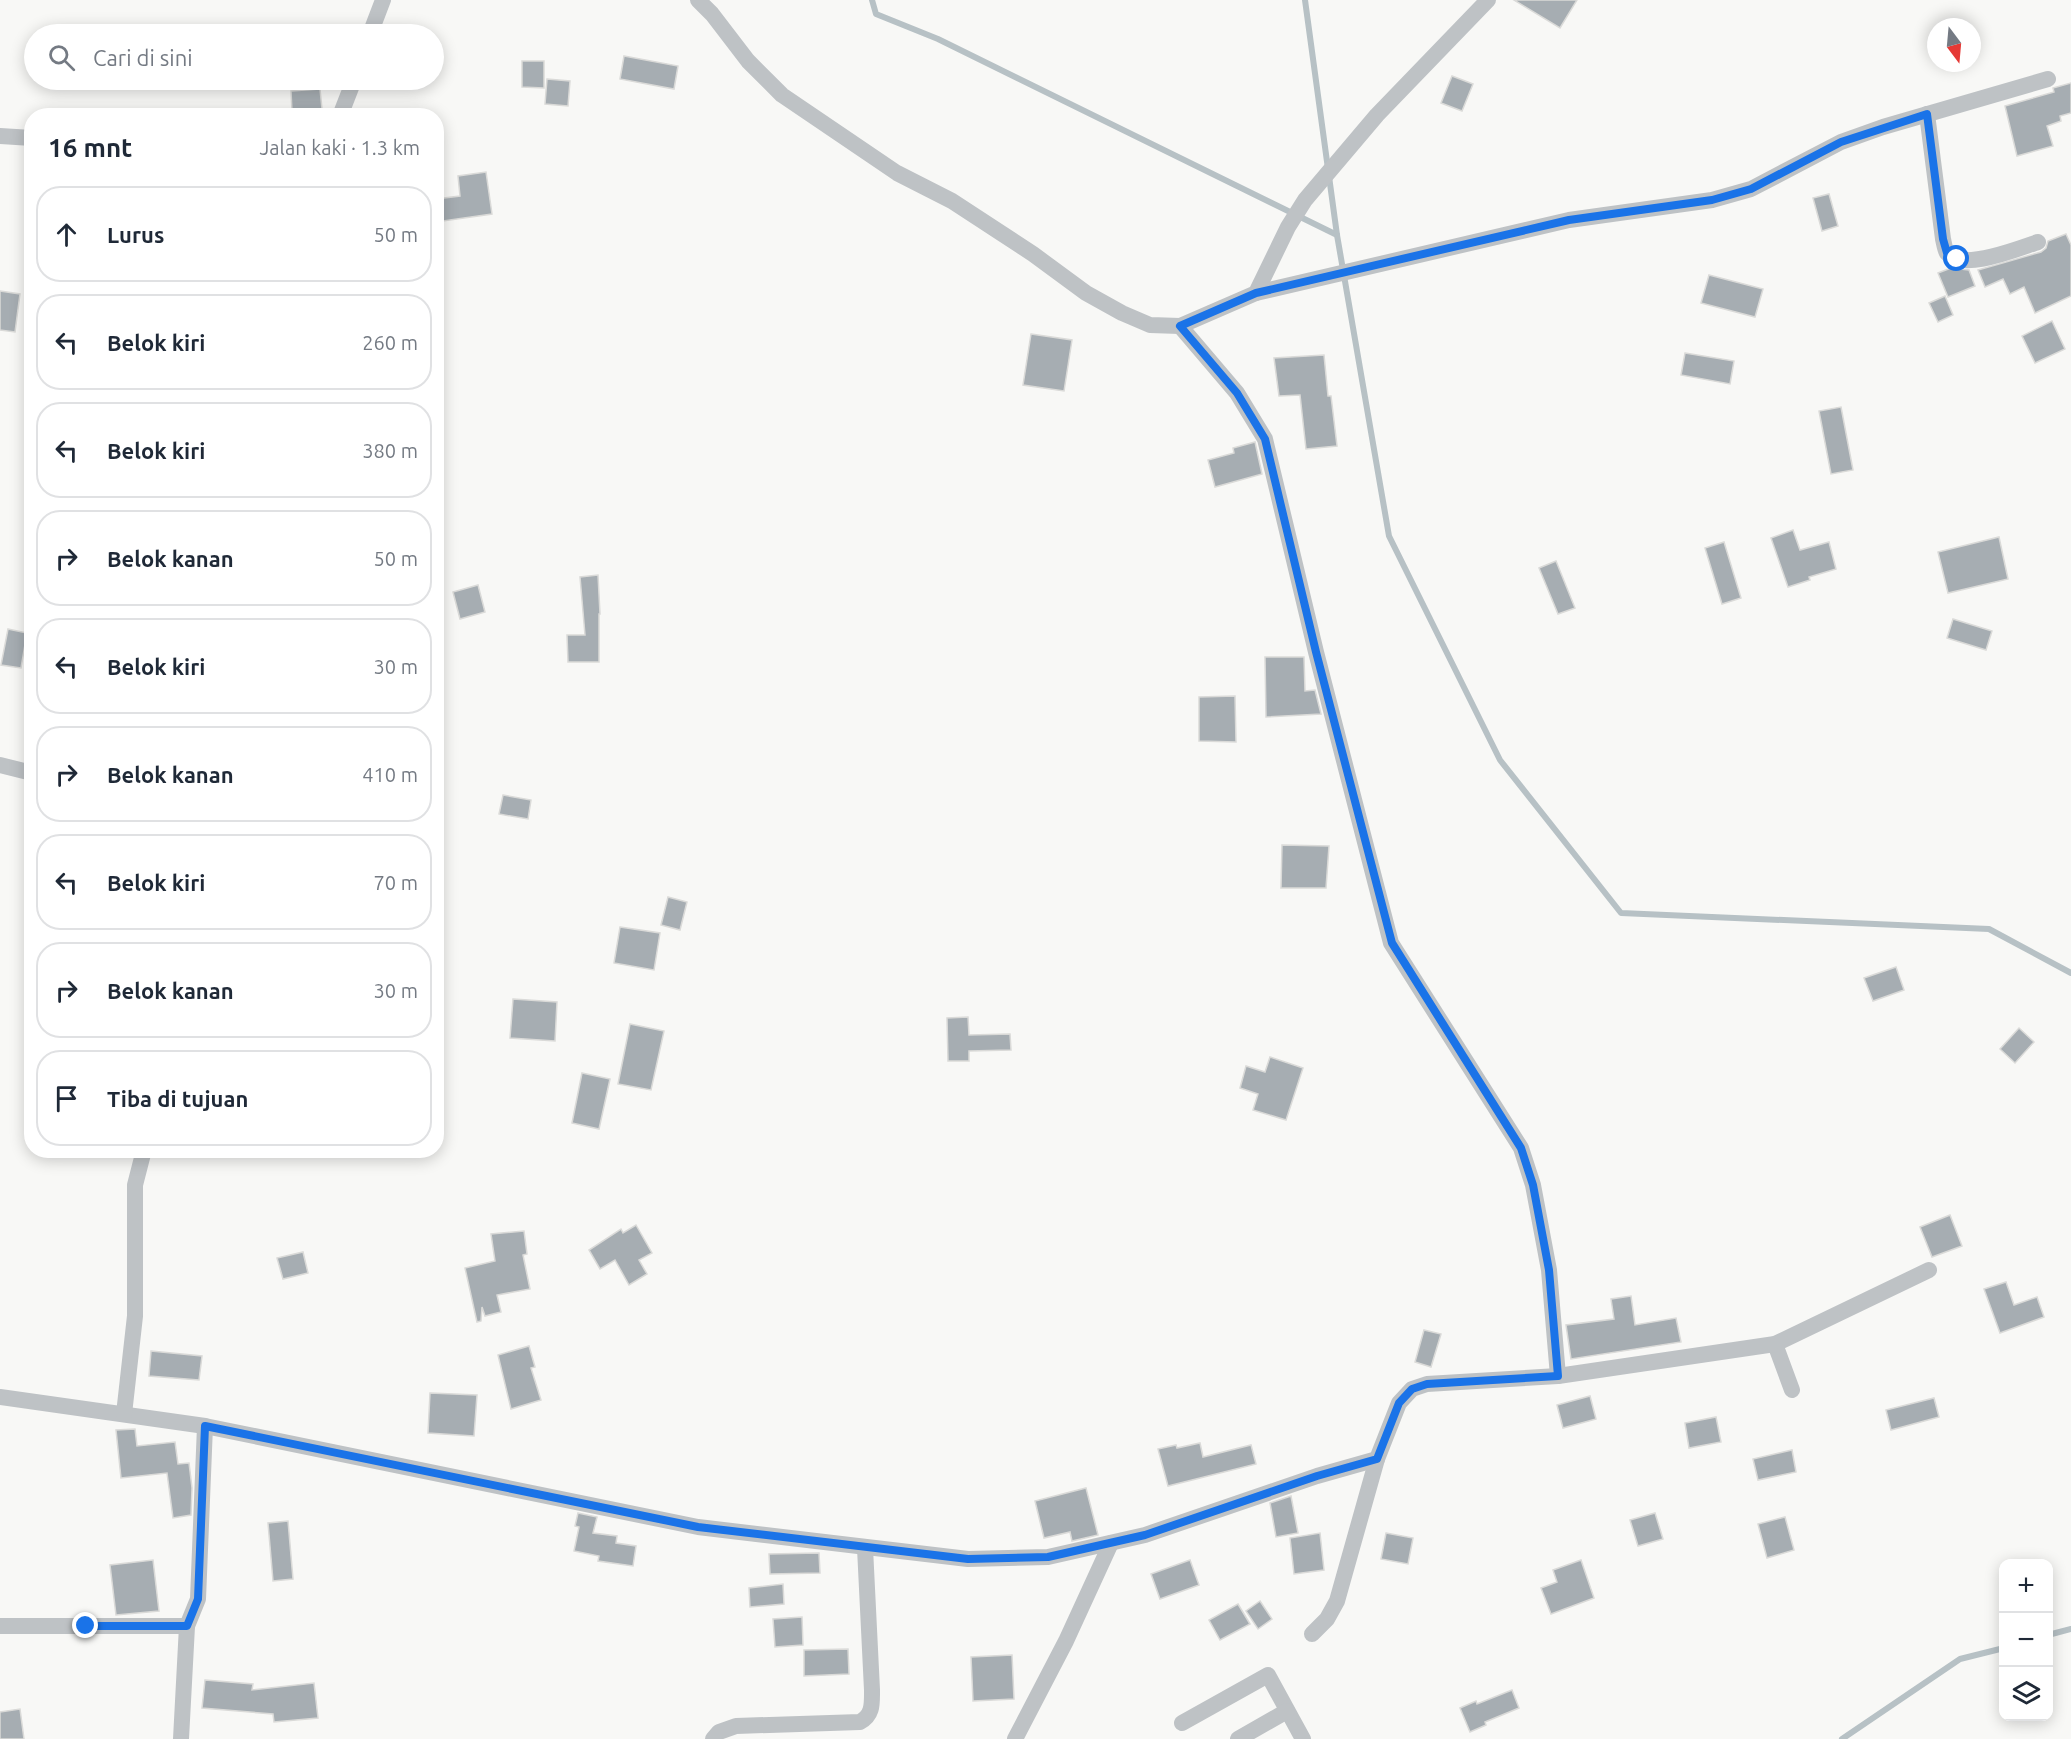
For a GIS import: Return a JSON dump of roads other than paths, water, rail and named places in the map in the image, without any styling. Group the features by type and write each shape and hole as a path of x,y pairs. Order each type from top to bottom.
{"street":[{"path":"374,24 383,0"},
{"path":"698,0 712,14 748,61 782,95 897,172 952,201 1033,254 1086,293 1150,325 1180,326 1256,293 1569,220 1712,200 1751,189 1841,142 2048,79"},
{"path":"1256,293 1298,210 1377,115 1488,0"},
{"path":"343,108 350,90"},
{"path":"1927,114 1943,239 1947,253 1957,259 1990,258 2038,242"},
{"path":"0,136 24,138"},
{"path":"1180,326 1237,393 1265,439 1316,652 1392,943 1521,1148 1533,1185 1549,1270 1558,1376"},
{"path":"0,765 24,771"},
{"path":"124,1414 135,1316 135,1185 142,1158"},
{"path":"1312,1634 1327,1619 1337,1601 1377,1459 1399,1403 1412,1389 1427,1384 1558,1376 1775,1344 1929,1270"},
{"path":"1775,1344 1792,1390"},
{"path":"0,1397 205,1426 698,1527 968,1559 1048,1557 1145,1535 1317,1476 1377,1459"},
{"path":"181,1739 187,1626 198,1599 205,1426"},
{"path":"1015,1739 1066,1641 1111,1543"},
{"path":"712,1739 719,1732 736,1726 860,1722 868,1718 872,1709 872,1690 865,1548"},
{"path":"0,1626 187,1626"},
{"path":"1182,1723 1268,1675 1303,1739"},
{"path":"1238,1739 1287,1711"}],"waterway":[{"path":"872,0 876,14 938,39 1337,235"},
{"path":"1305,0 1337,235 1389,536 1500,760 1621,913 1989,929 2071,973"},
{"path":"2053,1634 2071,1629"},
{"path":"1842,1739 1960,1659 1999,1649"}]}
